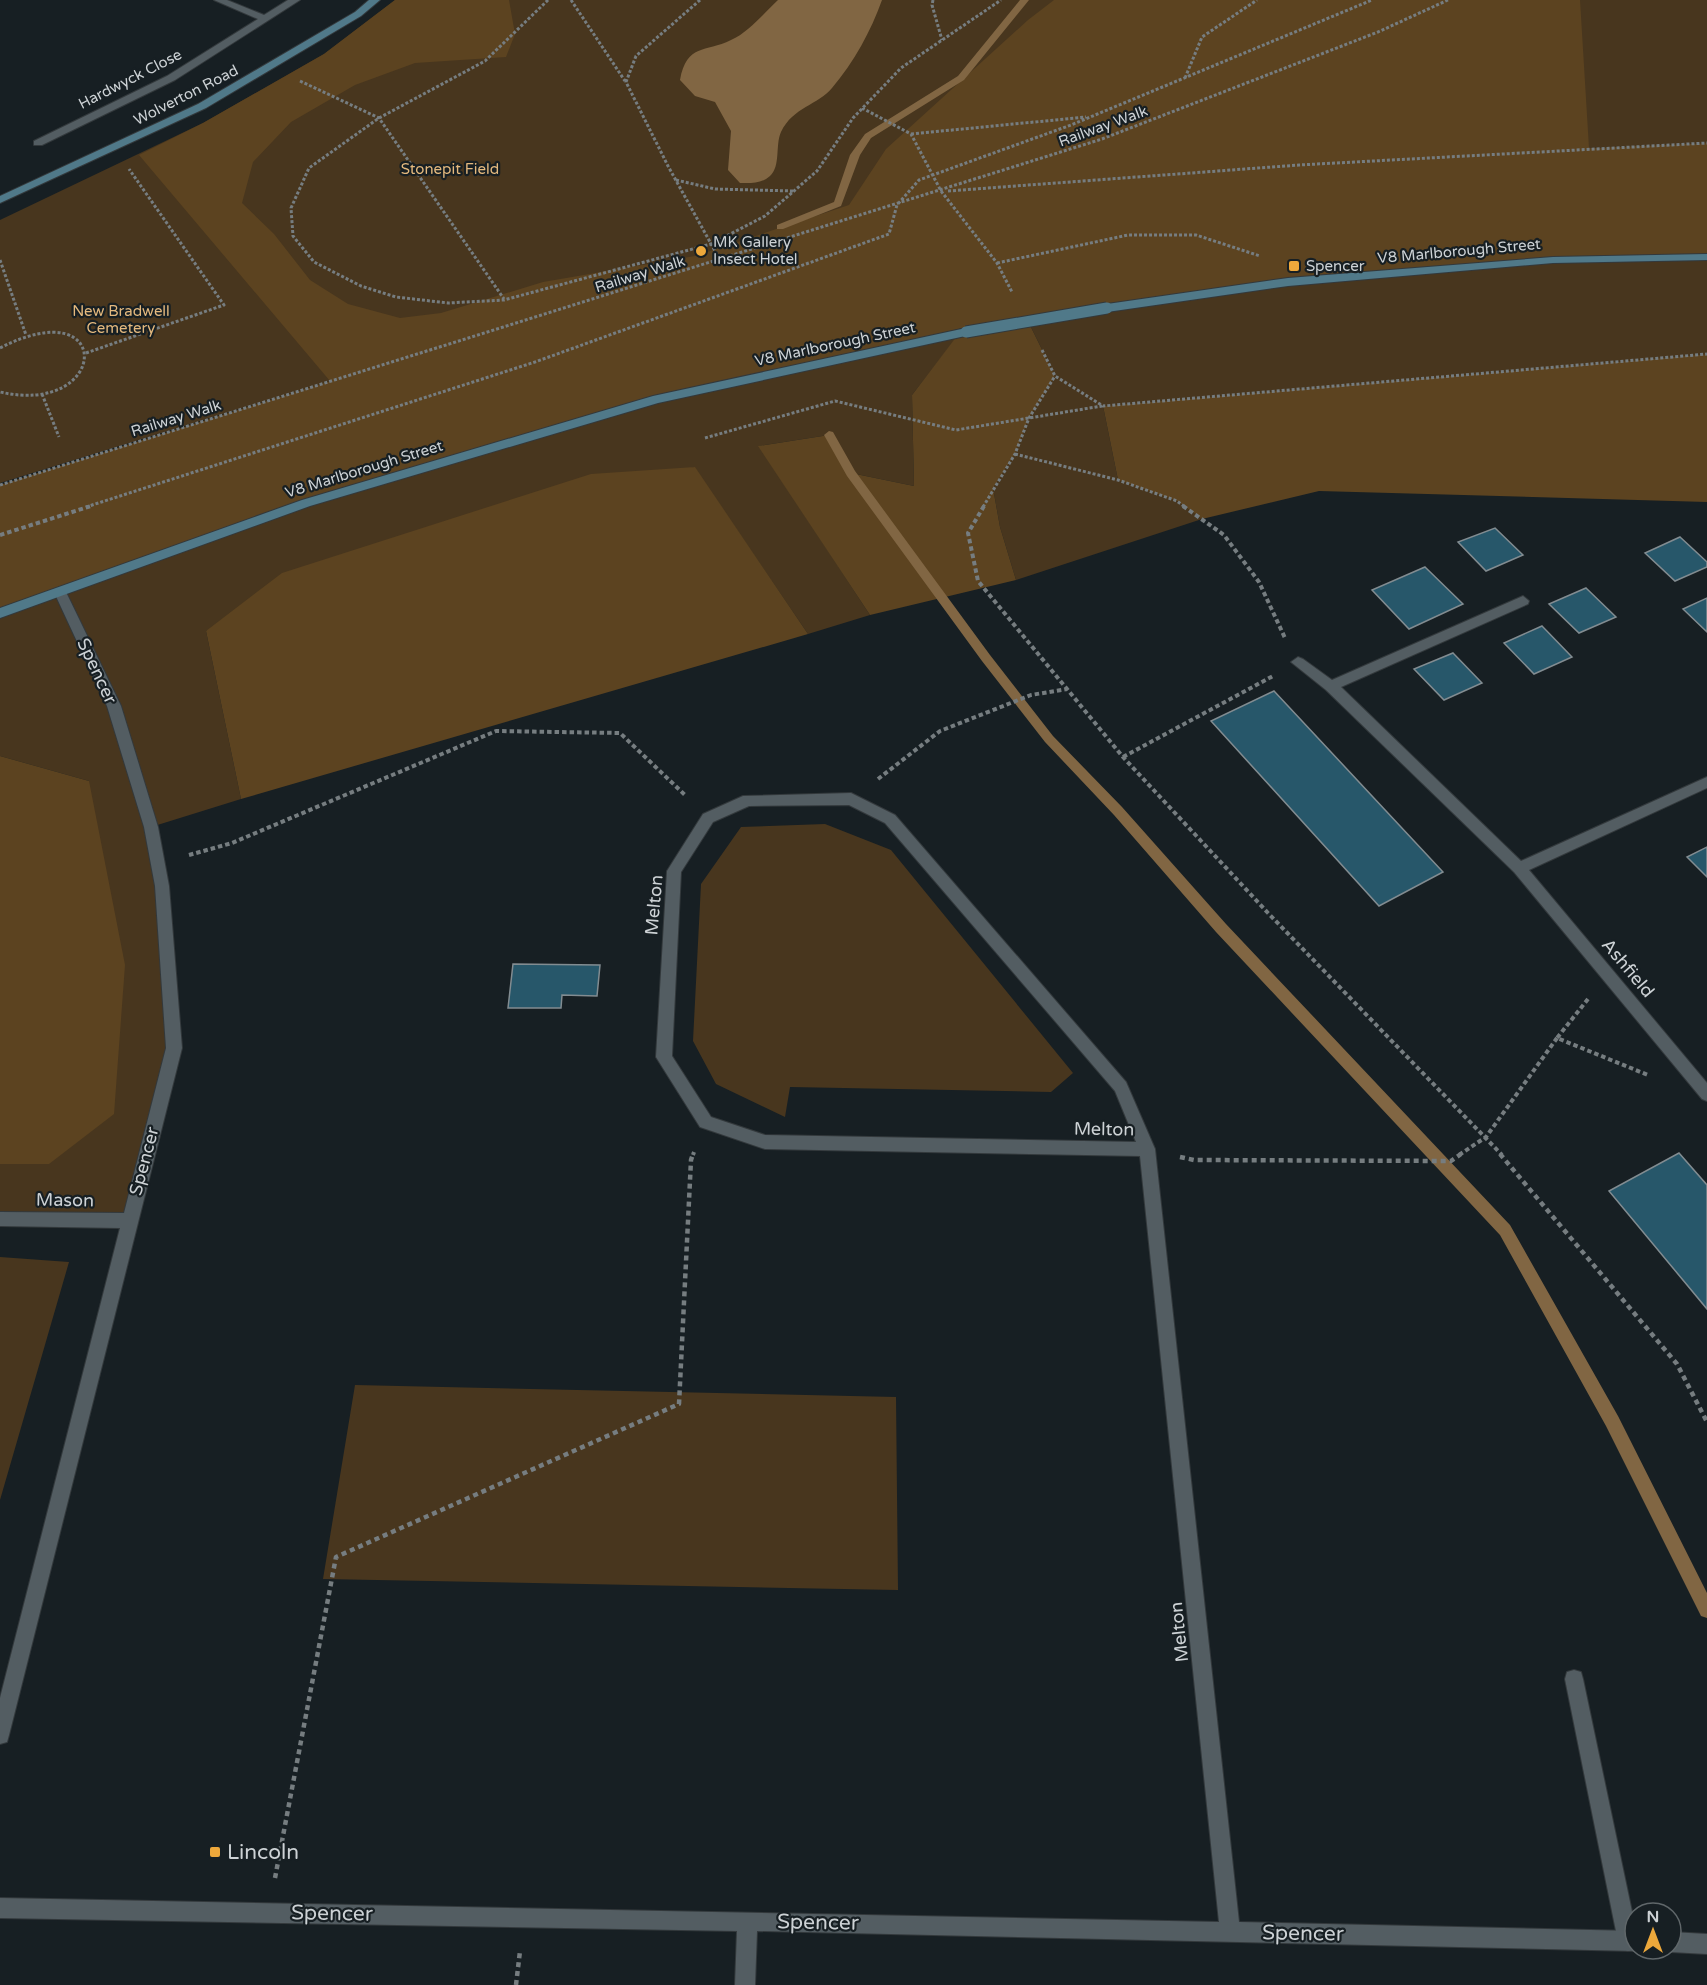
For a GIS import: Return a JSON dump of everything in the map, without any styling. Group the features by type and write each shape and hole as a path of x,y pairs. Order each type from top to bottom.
{"street":[{"path":"219,0 263,18"},
{"name":"Hardwyck Close","path":"38,143 171,78 263,18 295,0"},
{"name":"Wolverton Road","path":"0,200 202,106 358,14 375,0"},
{"name":"V8 Marlborough Street","path":"0,613 306,503 657,399 966,332 1107,308 1288,282 1552,260 1707,257"},
{"name":"Spencer","path":"0,1735 174,1048 162,885 151,827 114,706 60,592"},
{"path":"1331,686 1523,601"},
{"name":"Ashfield","path":"1298,662 1331,686 1519,868 1707,1094"},
{"path":"1519,868 1707,782"},
{"name":"Melton","path":"1147,1149 765,1142 706,1122 664,1057 674,871 708,818 748,800 851,799 890,819 1121,1087 1147,1149 1230,1931"},
{"name":"Mason","path":"0,1219 129,1221"},
{"path":"1574,1679 1623,1904"},
{"name":"Spencer","path":"0,1908 747,1921 1623,1941"},
{"path":"746,1985 747,1921"},
{"path":"1683,1943 1707,1944"}],"path":[{"path":"548,0 485,61 379,118 309,168 291,208 293,236 314,262 361,286 396,297 448,303 504,300 711,244 765,216 817,171 853,118 901,68 1001,0"},
{"path":"571,0 626,82 720,260"},
{"path":"626,82 636,56 700,0"},
{"path":"933,0 932,5 942,40"},
{"path":"1185,79 1202,37 1257,0"},
{"path":"0,535 535,362 889,234 897,205 919,180 1092,116 1372,0"},
{"name":"Railway Walk","path":"0,484 1102,139 1378,32 1448,0"},
{"path":"270,67 379,118 504,300"},
{"path":"862,108 910,134 941,191 997,263 1013,293"},
{"path":"910,134 1092,116"},
{"path":"941,191 1299,165 1707,143"},
{"path":"86,353 224,305 115,148"},
{"path":"676,180 716,189 793,191"},
{"path":"997,263 1128,235 1196,235 1264,257 1288,282"},
{"path":"0,260 26,335"},
{"path":"0,348 26,335 43,332 65,335 81,344 86,353 86,363 81,373 71,382 42,394 14,396 0,392"},
{"path":"1039,344 1055,376 1103,406"},
{"path":"705,438 835,401 956,430 1103,406 1707,354"},
{"path":"1055,376 1029,418 1015,454 968,533 978,581 1123,757 1268,913 1486,1137 1677,1364 1707,1422"},
{"path":"42,394 58,437"},
{"path":"1015,454 1118,480 1177,501 1224,535 1259,582 1298,662 1123,757"},
{"path":"851,799 940,731 1031,695 1067,689"},
{"path":"158,864 232,843 496,731 620,732 708,818"},
{"path":"1147,1149 1194,1160 1451,1161 1486,1137 1557,1038 1608,974"},
{"path":"1557,1038 1655,1078 1696,1082"},
{"path":"269,1912 336,1557 679,1404 692,1160 706,1122"}],"green space":[{"name":"Stonepit Field","path":"395,0 1707,0 1707,143 1589,148 330,381 0,483 0,220 203,123 324,54"},
{"path":"1707,257 1707,354 1103,406 1118,480 1177,501 1202,519 1016,580 1000,527 993,488 1015,454 1029,418 1055,376 1026,317 1288,282 1553,260"},
{"path":"964,328 912,395 914,486 851,473 829,435 759,446 870,615 808,634 694,467 206,631 241,799 151,827 174,1048 129,1221 0,1219 0,1164 49,1164 89,781 0,756 0,613 306,503 657,399"},
{"path":"825,824 891,850 1073,1073 1051,1092 790,1087 785,1117 716,1084 693,1041 701,884 741,827"},
{"path":"0,1257 69,1262 0,1500"},
{"path":"355,1385 896,1397 898,1590 323,1579"}],"shaded area":[{"path":"395,0 509,0 515,34 506,57 415,63 355,85 291,122 253,162 242,203 274,234 310,280 348,304 400,318 441,313 543,282 695,256 849,205 886,149 1028,20 1054,0 1580,0 1589,148 1707,143 1707,257 1552,260 1288,282 1026,317 1055,376 1029,418 1015,454 993,488 1000,527 1016,580 870,615 758,446 829,435 851,473 914,486 912,395 963,328 657,399 306,503 0,613 0,485 330,381 139,155 203,123 324,54"},
{"path":"778,0 882,0 873,23 848,68 826,94 792,117 786,124 779,137 776,167 770,176 759,182 740,183 728,170 731,131 715,102 695,96 680,80 683,68 692,55 738,37"},
{"path":"1707,354 1707,502 1319,491 1202,519 1177,501 1118,480 1103,406"},
{"path":"695,467 808,634 241,799 206,631 282,573 591,474"},
{"path":"0,756 89,781 125,965 114,1114 49,1164 0,1164"}],"building":[{"path":"1495,528 1523,555 1486,571 1458,542"},
{"path":"1680,537 1707,562 1707,567 1675,581 1645,553"},
{"path":"1425,567 1463,604 1409,629 1372,590"},
{"path":"1586,588 1616,617 1579,633 1549,604"},
{"path":"1707,598 1707,632 1683,609"},
{"path":"1542,626 1572,657 1534,674 1504,643"},
{"path":"1453,653 1482,683 1444,700 1414,669"},
{"path":"1274,691 1443,872 1379,906 1211,721"},
{"path":"1707,847 1707,877 1687,857"},
{"path":"513,964 600,965 597,996 562,995 561,1008 508,1008"},
{"path":"1679,1153 1707,1185 1707,1309 1609,1191"}],"waterway":[{"path":"780,227 838,204 855,155 868,136 961,78 1025,0"},
{"path":"829,435 851,473 986,658 1049,739 1118,811 1221,928 1505,1230 1612,1421 1707,1610"}],"place":[{"name":"MK Gallery Insect Hotel","path":"701,251"},
{"name":"Spencer","path":"1294,266"},
{"name":"Lincoln","path":"215,1852"}],"park label":[{"name":"New Bradwell Cemetery","path":"121,320"}]}
